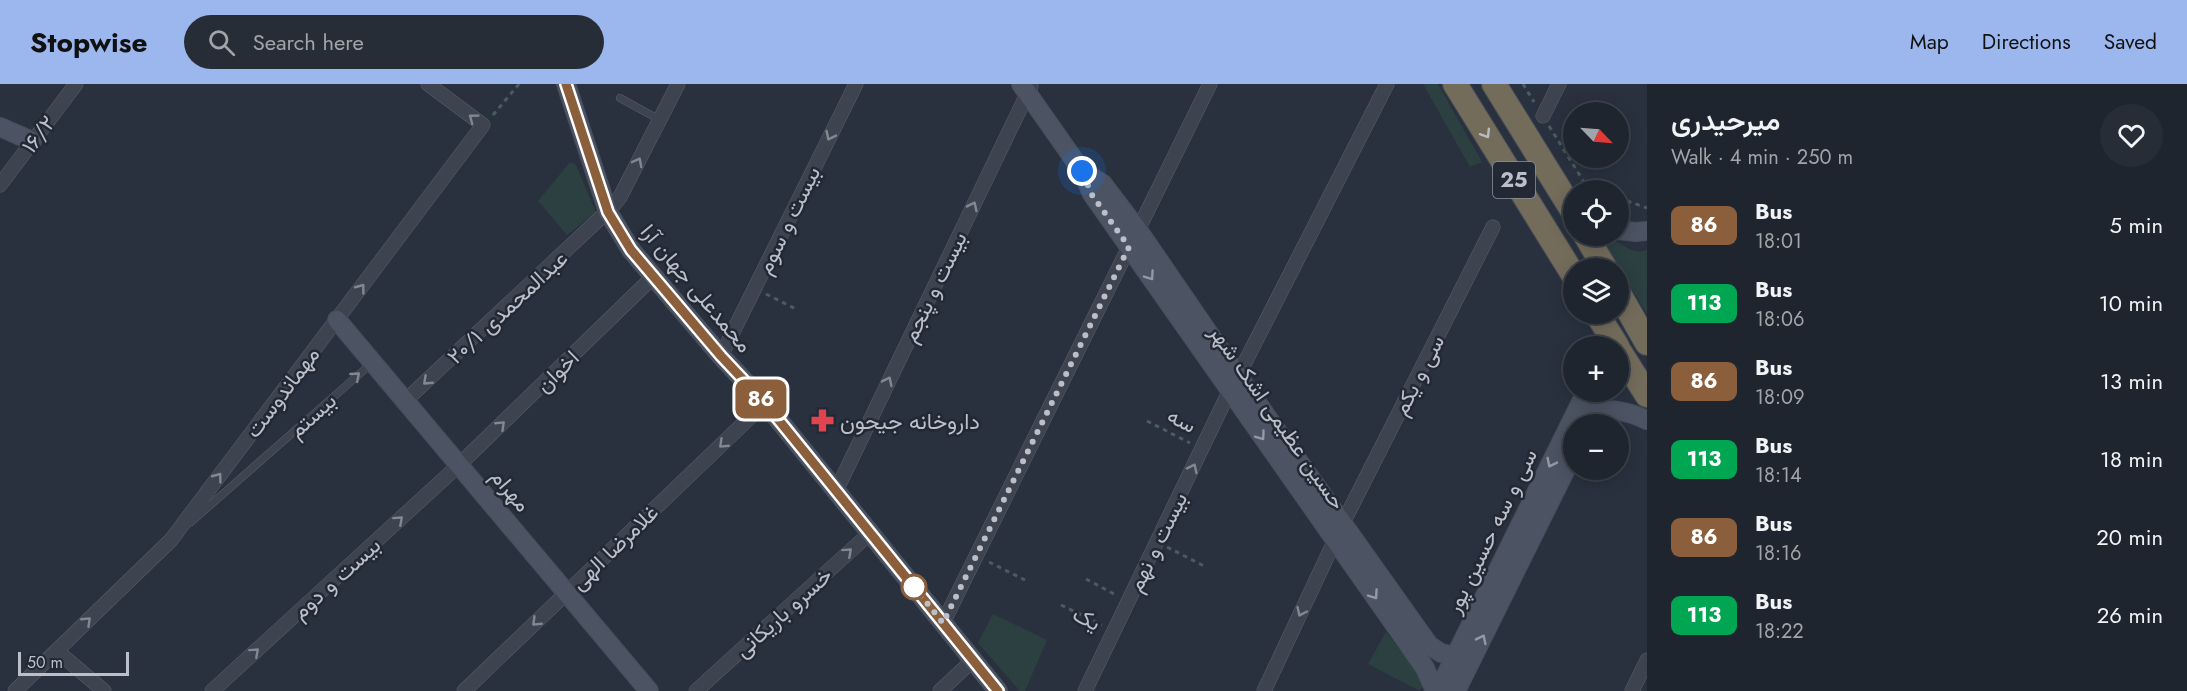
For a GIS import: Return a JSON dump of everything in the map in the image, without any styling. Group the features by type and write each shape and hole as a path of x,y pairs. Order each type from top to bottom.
{"highway":[{"name":"25","path":"1455,84 1563,258"},
{"name":"25","path":"1494,84 1563,194"},
{"path":"1629,311 1647,342"},
{"path":"1629,368 1647,395"}],"street":[{"path":"428,84 483,125"},
{"name":"محمدعلی جهان آرا","path":"566,84 608,212 631,250 721,356 765,403 998,691"},
{"name":"عبدالمحمدی ۲۰/۱","path":"405,401 608,212 620,197 678,84"},
{"name":"بیست و سوم","path":"721,356 856,84"},
{"path":"943,623 1210,84"},
{"name":"بیست و نهم","path":"1085,691 1233,384 1387,84"},
{"path":"1543,116 1559,84"},
{"name":"۱۶/۲","path":"0,185 73,85"},
{"name":"حسین عظیمی اشک شهر","path":"1027,87 1082,171 1092,195 1129,247 1343,523 1429,645 1441,653 1456,656"},
{"name":"بیست و پنجم","path":"836,491 1027,87"},
{"name":"مهماندوست","path":"15,691 171,540 483,125"},
{"path":"0,127 32,141"},
{"name":"حسین عظیمی اشک شهر","path":"1082,171 1103,184 1138,230 1233,384 1335,540 1425,668 1436,691"},
{"path":"1553,177 1563,185"},
{"name":"سی و یکم","path":"1343,523 1493,227"},
{"path":"1629,231 1647,231"},
{"name":"اخوان","path":"459,465 654,276"},
{"name":"مهرام","path":"337,320 649,691"},
{"name":"سی و سه حسین پور","path":"1436,691 1456,656 1581,402"},
{"name":"غلامرضا الهی","path":"464,691 765,403"},
{"path":"1593,414 1603,411 1629,412 1647,420"},
{"name":"بیست و دوم","path":"212,691 459,465"},
{"name":"سی و سه حسین پور","path":"1460,689 1563,476"},
{"path":"1264,691 1343,523"},
{"name":"خسرو باریکانی","path":"696,691 870,533"},
{"path":"57,651 104,691"},
{"path":"940,691 973,660"},
{"path":"1632,691 1647,660"}],"lane":[{"path":"620,98 660,120"},
{"name":"بیستم","path":"171,540 373,362"}],"path":[{"path":"483,125 519,84"},
{"path":"1523,84 1583,180"},
{"path":"1629,201 1647,208"},
{"path":"754,288 796,309"},
{"name":"سه","path":"1147,421 1202,449"},
{"path":"1157,542 1206,567"},
{"path":"976,555 1025,580"},
{"path":"1086,579 1129,601"},
{"name":"یک","path":"1061,604 1114,632"}],"shaded area":[{"path":"1423,84 1438,84 1482,162 1470,167"},
{"path":"570,162 576,165 596,212 567,235 538,201"},
{"path":"1605,246 1624,246 1634,251 1647,250 1647,314 1629,285 1629,258 1613,258"},
{"path":"993,614 1047,640 1025,691 1020,691 978,643"},
{"path":"1386,632 1425,682 1420,691 1368,664"}],"bus line":[{"name":"86","path":"566,84 608,212 631,250 721,356 765,403 998,691"}],"place":[{"name":"داروخانه جیحون","path":"822,421"}],"route":[{"path":"914,587 943,623 1129,247 1092,195 1082,171"}]}
